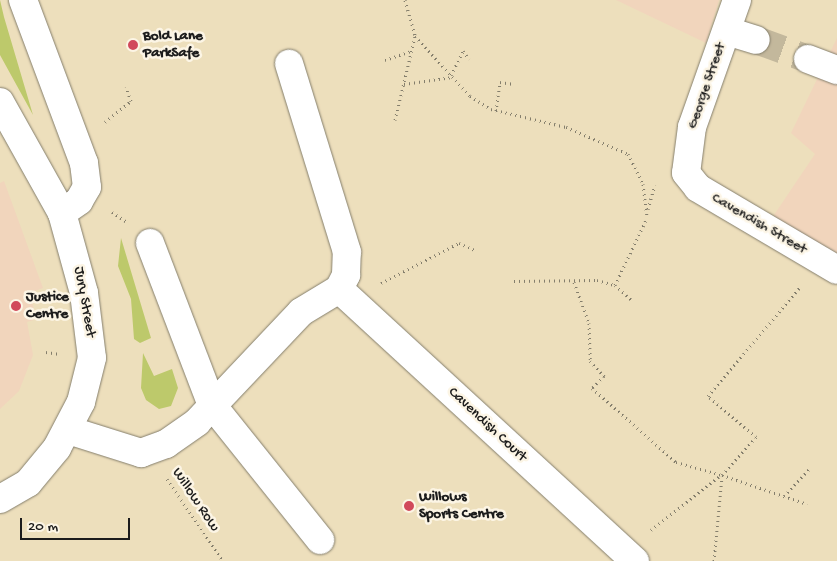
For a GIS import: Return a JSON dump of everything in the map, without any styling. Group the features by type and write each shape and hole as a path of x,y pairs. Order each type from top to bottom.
{"street":[{"path":"23,0 84,163 87,187 79,201 62,213"},
{"name":"George Street","path":"686,173 692,127 737,0"},
{"path":"726,31 756,40"},
{"path":"808,59 837,70"},
{"path":"68,430 129,451 149,451 179,435 212,405 300,312 344,294 347,252 289,64"},
{"name":"Jury Street","path":"0,102 62,213 84,293 92,358 81,402 68,430 45,466 6,496"},
{"name":"Cavendish Street","path":"686,173 698,188 829,265"},
{"path":"150,242 212,405 320,540"},
{"name":"Cavendish Court","path":"344,294 630,556"}],"path":[{"path":"395,120 415,36 405,0"},
{"path":"415,36 470,96 496,111 566,127 628,154 643,184 647,217"},
{"path":"385,60 412,51"},
{"path":"452,76 463,51 469,59"},
{"path":"404,84 452,76"},
{"path":"496,111 500,82 514,84"},
{"path":"615,285 647,217 652,186 686,173"},
{"path":"344,294 459,243 475,250"},
{"path":"630,556 722,475 756,437 708,396 829,265"},
{"path":"514,281 574,282 597,280 615,285 633,301"},
{"path":"574,282 589,323 590,361 604,376 592,388 676,462 722,475 807,504"},
{"name":"Willow Row","path":"149,451 223,561"},
{"path":"784,496 810,468"},
{"path":"714,561 722,475"}],"shaded area":[{"path":"616,0 719,0 706,43"},
{"path":"837,38 837,261 770,221 815,154 791,133"},
{"name":"Justice Centre","path":"4,181 43,288 29,293 37,319 27,322 33,355 19,391 0,409 0,183"}],"green space":[{"path":"0,0 4,17 33,115 0,55"},
{"path":"121,238 151,338 140,343 134,339 131,299 118,266"},
{"path":"143,353 154,376 172,369 178,388 171,406 159,409 146,400 141,388"}],"tunnel":[{"path":"756,40 808,59"}],"place":[{"name":"Bold Lane ParkSafe","path":"133,45"},
{"name":"Justice Centre","path":"16,306"},
{"name":"Willows Sports Centre","path":"409,506"}]}
